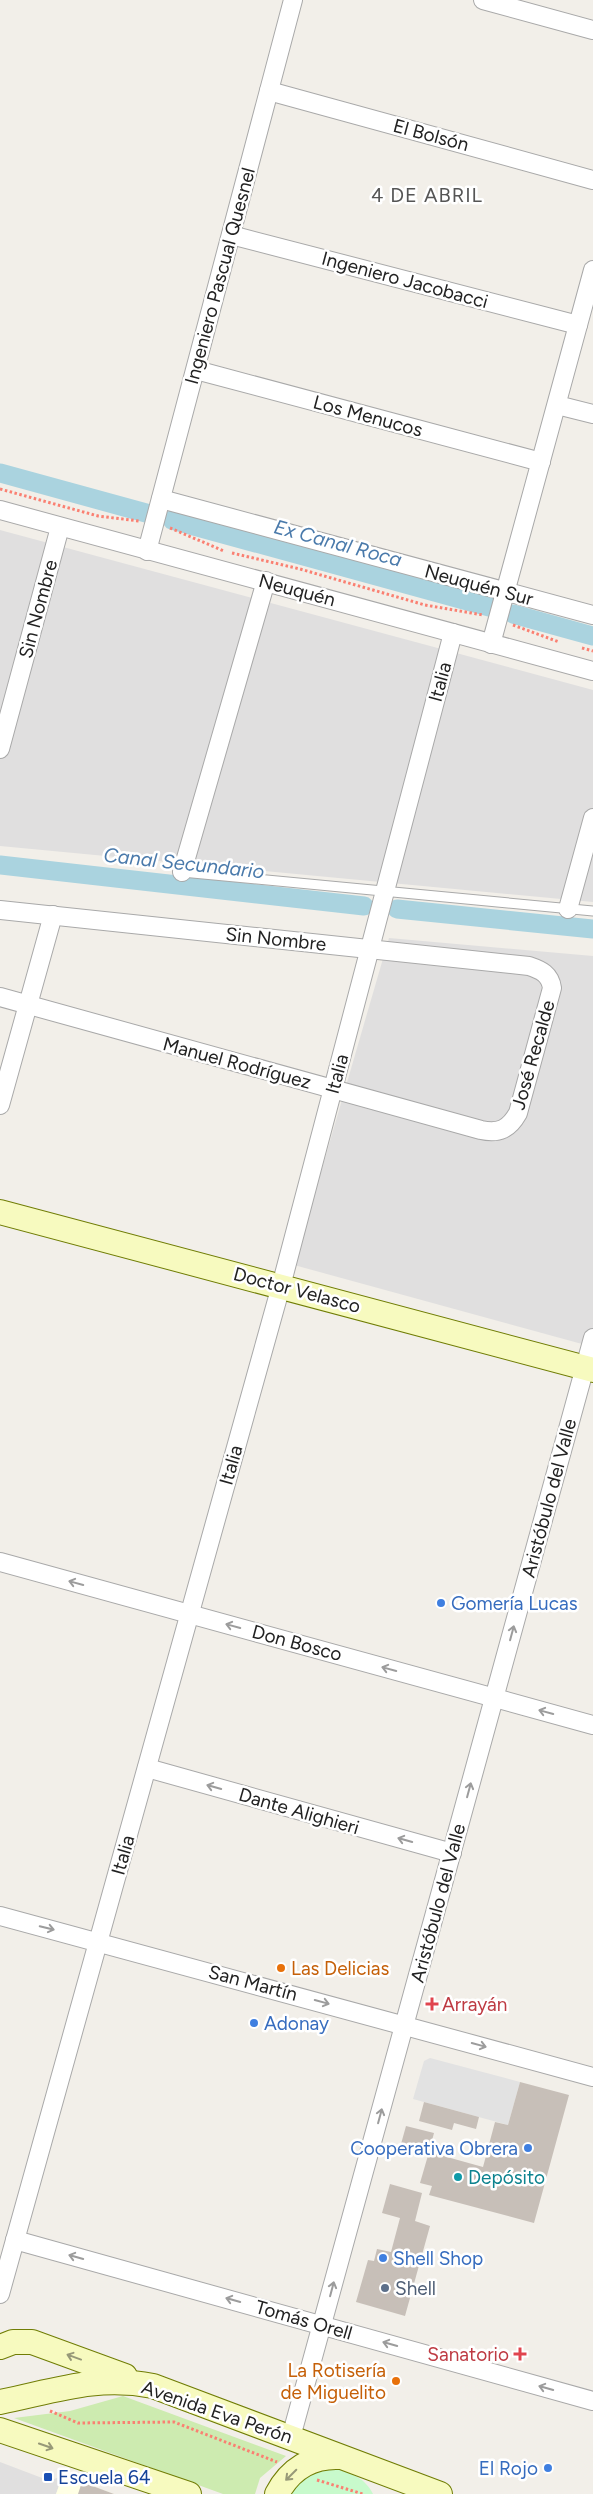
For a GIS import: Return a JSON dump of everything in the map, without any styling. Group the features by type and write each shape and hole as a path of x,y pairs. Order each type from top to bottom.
{"main road":[{"name":"Doctor Velasco","path":"0,1212 589,1369"},
{"path":"0,2347 13,2342 32,2342 153,2386"},
{"name":"Avenida Eva Perón","path":"0,2402 93,2382 119,2381 153,2386 440,2494"},
{"path":"0,2430 189,2494"},
{"name":"Avenida Eva Perón","path":"277,2494 295,2470 313,2460 344,2458"},
{"path":"367,2466 375,2476 383,2494"}],"street":[{"name":"Ingeniero Pascual Quesnel","path":"147,551 293,0"},
{"path":"483,0 593,30"},
{"name":"El Bolsón","path":"269,91 593,180"},
{"name":"Ingeniero Jacobacci","path":"231,235 578,325"},
{"path":"491,644 593,270"},
{"name":"Los Menucos","path":"196,370 541,462"},
{"path":"556,405 593,414"},
{"name":"Neuquén Sur","path":"161,499 593,615"},
{"name":"Neuquén","path":"0,510 593,671"},
{"name":"Sin Nombre","path":"0,749 60,527"},
{"path":"182,872 266,581"},
{"name":"Italia","path":"0,2294 281,1286 453,633"},
{"path":"568,909 593,818"},
{"name":"Sin Nombre","path":"0,910 529,966 543,971 548,977"},
{"path":"0,1105 52,916"},
{"name":"José Recalde","path":"503,1130 510,1125 518,1113 552,994 551,982 548,977"},
{"name":"Manuel Rodríguez","path":"0,997 481,1130 495,1132 503,1130"},
{"name":"Aristóbulo del Valle","path":"290,2437 494,1698 589,1369 593,1338"},
{"name":"Don Bosco","path":"0,1562 593,1725"},
{"name":"Dante Alighieri","path":"147,1768 452,1853"},
{"name":"San Martín","path":"0,1916 99,1941 593,2077"},
{"name":"Tomás Orell","path":"15,2240 593,2401"}],"lane":[{"path":"182,872 385,893 593,911"}],"path":[{"path":"0,489 98,516 167,527 225,552 300,569 424,605 480,614 568,644"},
{"path":"576,647 593,651"},
{"path":"42,2408 78,2422 174,2422 295,2470 320,2482 363,2494"}],"shaded area":[{"path":"0,530 593,690 593,902 0,846"},
{"path":"389,938 593,956 593,1347 294,1265"},
{"path":"430,2058 520,2082 508,2125 413,2099 424,2061"},
{"path":"0,2462 50,2481 63,2475 56,2494 0,2494"},
{"path":"63,2475 114,2494 56,2494"}],"green space":[{"path":"123,2396 286,2456 260,2478 255,2494 223,2494 14,2418 70,2411"},
{"path":"329,2468 354,2475 365,2483 373,2494 288,2494 307,2475"}],"building":[{"name":"Cooperativa Obrera","path":"520,2082 569,2095 534,2223 429,2195 432,2186 420,2183 429,2152 483,2167 495,2122 508,2125"},
{"path":"424,2102 479,2117 476,2129 454,2123 452,2130 419,2121"},
{"path":"406,2126 434,2133 429,2152 401,2144"},
{"path":"390,2184 422,2193 415,2221 430,2226 405,2316 356,2302 368,2260 374,2261 377,2249 391,2252 400,2218 382,2213"},
{"path":"82,2482 114,2494 78,2494"}],"waterway":[{"name":"Ex Canal Roca","path":"0,473 146,513"},
{"name":"Ex Canal Roca","path":"172,520 493,608"},
{"name":"Ex Canal Roca","path":"513,614 593,636"},
{"name":"Canal Secundario","path":"0,865 364,906"},
{"name":"Canal Secundario","path":"397,909 593,929"}],"place":[{"name":"Gomería Lucas","path":"441,1603"},
{"name":"Las Delicias","path":"281,1968"},
{"name":"Arrayán","path":"432,2004"},
{"name":"Adonay","path":"254,2023"},
{"name":"Cooperativa Obrera","path":"528,2148"},
{"name":"Depósito","path":"458,2177"},
{"name":"Shell Shop","path":"383,2258"},
{"name":"Shell","path":"385,2288"},
{"name":"Sanatorio","path":"520,2354"},
{"name":"La Rotisería de Miguelito","path":"396,2381"},
{"name":"El Rojo","path":"548,2468"},
{"name":"Escuela 64","path":"48,2477"}],"district":[{"name":"4 DE ABRIL","path":"427,195"}]}
